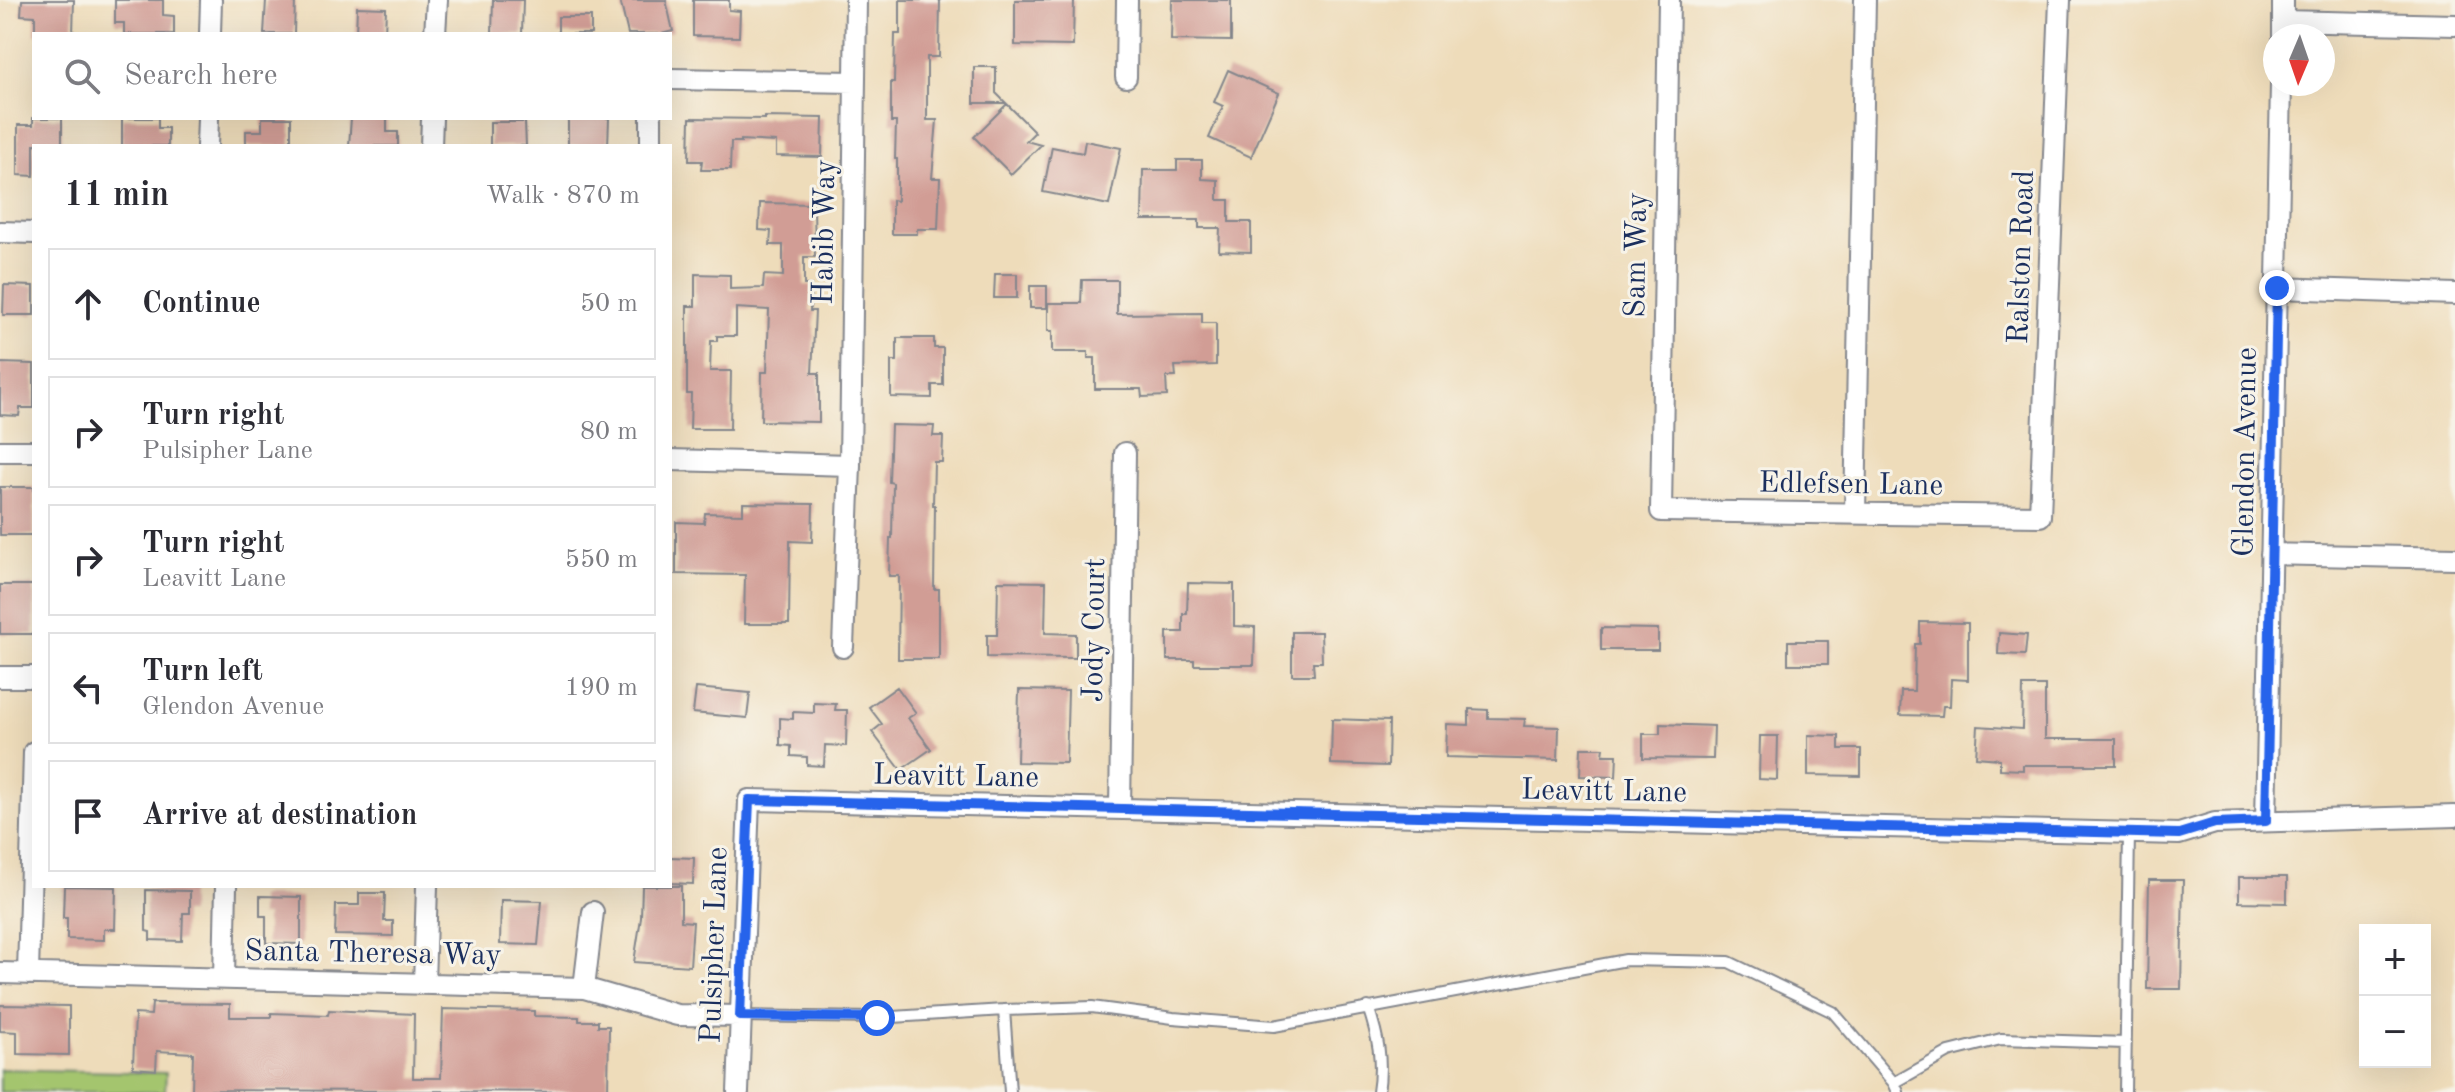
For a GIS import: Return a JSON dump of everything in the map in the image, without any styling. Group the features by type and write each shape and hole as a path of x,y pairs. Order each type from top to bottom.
{"street":[{"path":"210,32 211,0"},
{"path":"435,32 437,0"},
{"name":"Habib Way","path":"843,647 850,465 856,0"},
{"path":"1126,77 1127,0"},
{"name":"Sam Way","path":"1661,511 1669,0"},
{"path":"1855,513 1865,0"},
{"name":"Ralston Road","path":"2040,516 2060,0"},
{"path":"2283,19 2455,25"},
{"path":"672,79 855,82"},
{"name":"Glendon Avenue","path":"2266,821 2281,96"},
{"path":"207,144 208,120"},
{"path":"431,144 432,120"},
{"path":"651,120 651,144"},
{"path":"0,232 32,233"},
{"path":"2277,288 2455,294"},
{"path":"0,451 32,451"},
{"name":"Jody Court","path":"1120,809 1125,453"},
{"path":"672,460 850,465"},
{"name":"Edlefsen Lane","path":"1661,511 2040,516"},
{"path":"2271,554 2455,558"},
{"path":"0,677 32,677"},
{"name":"Leavitt Lane","path":"749,800 2179,834 2215,823 2455,816"},
{"name":"Pulsipher Lane","path":"738,1092 749,800"},
{"path":"28,974 32,826"},
{"path":"224,978 226,888"},
{"path":"424,984 427,888"},
{"path":"584,988 593,912"},
{"name":"Santa Theresa Way","path":"0,973 584,988 677,1015 740,1016"}],"lane":[{"path":"2125,1092 2129,833"},
{"path":"740,1016 877,1018 1092,1007 1173,1018 1274,1026 1626,960 1729,962 1833,1012 1896,1088 1949,1052 2001,1039 2126,1043"},
{"path":"1368,1007 1378,1037 1381,1072 1378,1092"},
{"path":"1004,1010 1010,1092"}],"green space":[{"path":"0,1069 166,1073 165,1092 0,1092"}],"building":[{"path":"22,0 74,0 73,32 35,32 35,16 21,15"},
{"path":"115,0 163,0 163,15 174,16 174,32 124,32 124,23 115,23"},
{"path":"266,0 295,0 294,32 264,32"},
{"path":"493,0 523,0 522,32 492,32"},
{"path":"620,0 666,0 673,31 628,32"},
{"path":"693,0 729,0 729,10 740,11 739,37 693,36"},
{"path":"900,0 940,0 939,57 927,57 927,120 937,120 932,178 940,178 938,229 917,229 917,234 892,234 892,200 897,201 897,159 896,122 891,122 891,82 894,82 895,34 900,34"},
{"path":"1015,0 1074,0 1073,46 1015,45"},
{"path":"1172,0 1231,0 1231,41 1171,40"},
{"path":"357,7 386,8 385,32 356,32"},
{"path":"558,17 591,17 591,32 558,32"},
{"path":"974,67 996,67 996,93 1006,103 974,103"},
{"path":"1228,70 1279,93 1251,157 1209,138 1223,106 1214,102"},
{"path":"1007,104 1035,132 1026,141 1041,145 1011,174 974,137"},
{"path":"690,118 823,118 822,157 776,156 776,142 741,140 731,142 730,170 701,170 702,161 689,161"},
{"path":"33,120 62,120 62,144 32,144 32,176 18,175 18,125 33,125"},
{"path":"122,120 158,120 158,128 168,128 168,144 122,144"},
{"path":"262,120 291,120 291,144 246,144 246,131 262,131"},
{"path":"351,120 387,120 387,132 398,132 398,144 349,144"},
{"path":"568,120 609,120 608,144 568,144"},
{"path":"490,122 525,122 526,144 490,144"},
{"path":"1085,141 1121,148 1109,205 1043,192 1052,147 1083,153"},
{"path":"1177,160 1202,160 1202,179 1218,180 1218,200 1229,200 1229,222 1251,222 1251,252 1219,251 1220,228 1199,228 1199,220 1142,220 1143,170 1177,170"},
{"path":"760,203 814,204 815,257 804,257 804,285 811,285 810,311 815,311 812,373 819,373 819,422 761,421 762,372 767,372 769,310 736,308 736,336 717,336 717,341 711,341 710,371 731,371 730,429 690,429 687,306 695,306 695,274 730,275 730,289 763,288 764,275 783,276 783,245 770,245 771,231 759,230"},
{"path":"995,274 1017,274 1017,298 994,298"},
{"path":"1082,280 1117,280 1117,314 1202,313 1202,323 1216,323 1216,365 1175,366 1176,377 1166,377 1167,396 1142,397 1141,389 1095,389 1095,358 1088,358 1088,352 1052,352 1052,331 1048,331 1048,303 1081,303"},
{"path":"4,285 32,286 32,315 3,315"},
{"path":"1030,286 1047,286 1047,308 1030,308"},
{"path":"897,338 934,338 934,348 943,348 943,385 932,385 932,398 891,397 891,361 897,361"},
{"path":"0,363 32,364 32,408 20,408 19,416 0,415"},
{"path":"891,425 934,426 933,436 943,436 942,462 934,462 933,505 934,589 939,589 939,659 898,659 899,576 889,576 893,483 889,482"},
{"path":"0,487 32,487 32,535 0,535"},
{"path":"743,503 813,504 812,542 790,541 789,624 744,624 745,575 676,574 676,522 704,523 705,513 743,514"},
{"path":"998,581 1046,582 1045,633 1076,634 1076,658 987,657 987,635 997,635"},
{"path":"1188,583 1234,584 1234,626 1255,627 1254,665 1194,665 1194,660 1167,660 1167,632 1183,632"},
{"path":"0,585 32,585 32,634 0,634"},
{"path":"1920,622 1968,623 1968,680 1951,679 1950,706 1943,706 1942,716 1900,715 1901,691 1914,691 1915,644 1920,644"},
{"path":"1601,628 1658,629 1658,650 1601,650"},
{"path":"1292,632 1321,632 1322,662 1313,662 1314,675 1292,675"},
{"path":"1999,633 2027,635 2025,655 1998,654"},
{"path":"1788,641 1828,641 1828,664 1788,664"},
{"path":"2023,686 2045,686 2045,739 2116,739 2116,765 2023,765 2023,770 2000,769 2000,759 1976,757 1978,726 2022,729"},
{"path":"897,687 916,713 908,718 931,749 901,770 872,732 882,724 869,707"},
{"path":"696,688 750,693 747,718 693,713"},
{"path":"1019,690 1068,691 1066,763 1017,762"},
{"path":"814,703 836,704 835,710 847,710 846,746 825,745 824,766 807,765 807,757 791,756 791,746 780,745 780,718 793,719 793,712 814,713"},
{"path":"1469,709 1488,710 1488,718 1525,719 1524,726 1559,727 1558,760 1446,757 1447,724 1469,725"},
{"path":"1332,719 1389,721 1388,766 1331,764"},
{"path":"1660,724 1714,726 1713,759 1643,758 1643,734 1660,734"},
{"path":"1808,735 1839,736 1839,749 1861,749 1861,776 1808,775"},
{"path":"1760,736 1778,736 1777,780 1759,779"},
{"path":"1581,748 1604,748 1603,755 1617,755 1616,777 1580,776"},
{"path":"672,857 694,858 693,884 672,883"},
{"path":"2239,877 2287,877 2287,903 2239,902"},
{"path":"2149,880 2183,880 2181,989 2147,989"},
{"path":"681,886 681,921 693,922 690,966 634,962 642,888"},
{"path":"64,888 116,888 115,929 104,929 104,940 67,939 67,918 63,918"},
{"path":"146,890 190,891 190,913 183,913 182,941 150,940 150,932 146,931"},
{"path":"359,893 385,893 384,921 393,921 393,936 335,935 336,905 359,905"},
{"path":"260,896 301,897 301,944 266,943 266,916 260,916"},
{"path":"501,900 542,901 538,945 500,944"},
{"path":"152,1003 230,1004 230,1017 271,1017 271,1013 328,1015 329,1010 414,1014 413,1078 441,1078 443,1009 534,1011 534,1016 579,1017 579,1021 598,1021 598,1026 609,1026 608,1092 192,1090 193,1053 157,1051 156,1070 133,1068 135,1014 151,1015"},
{"path":"0,1005 69,1006 69,1055 17,1054 17,1032 0,1031"}],"route":[{"path":"877,1018 740,1016 749,800 2179,834 2215,823 2266,821 2277,288"}]}
